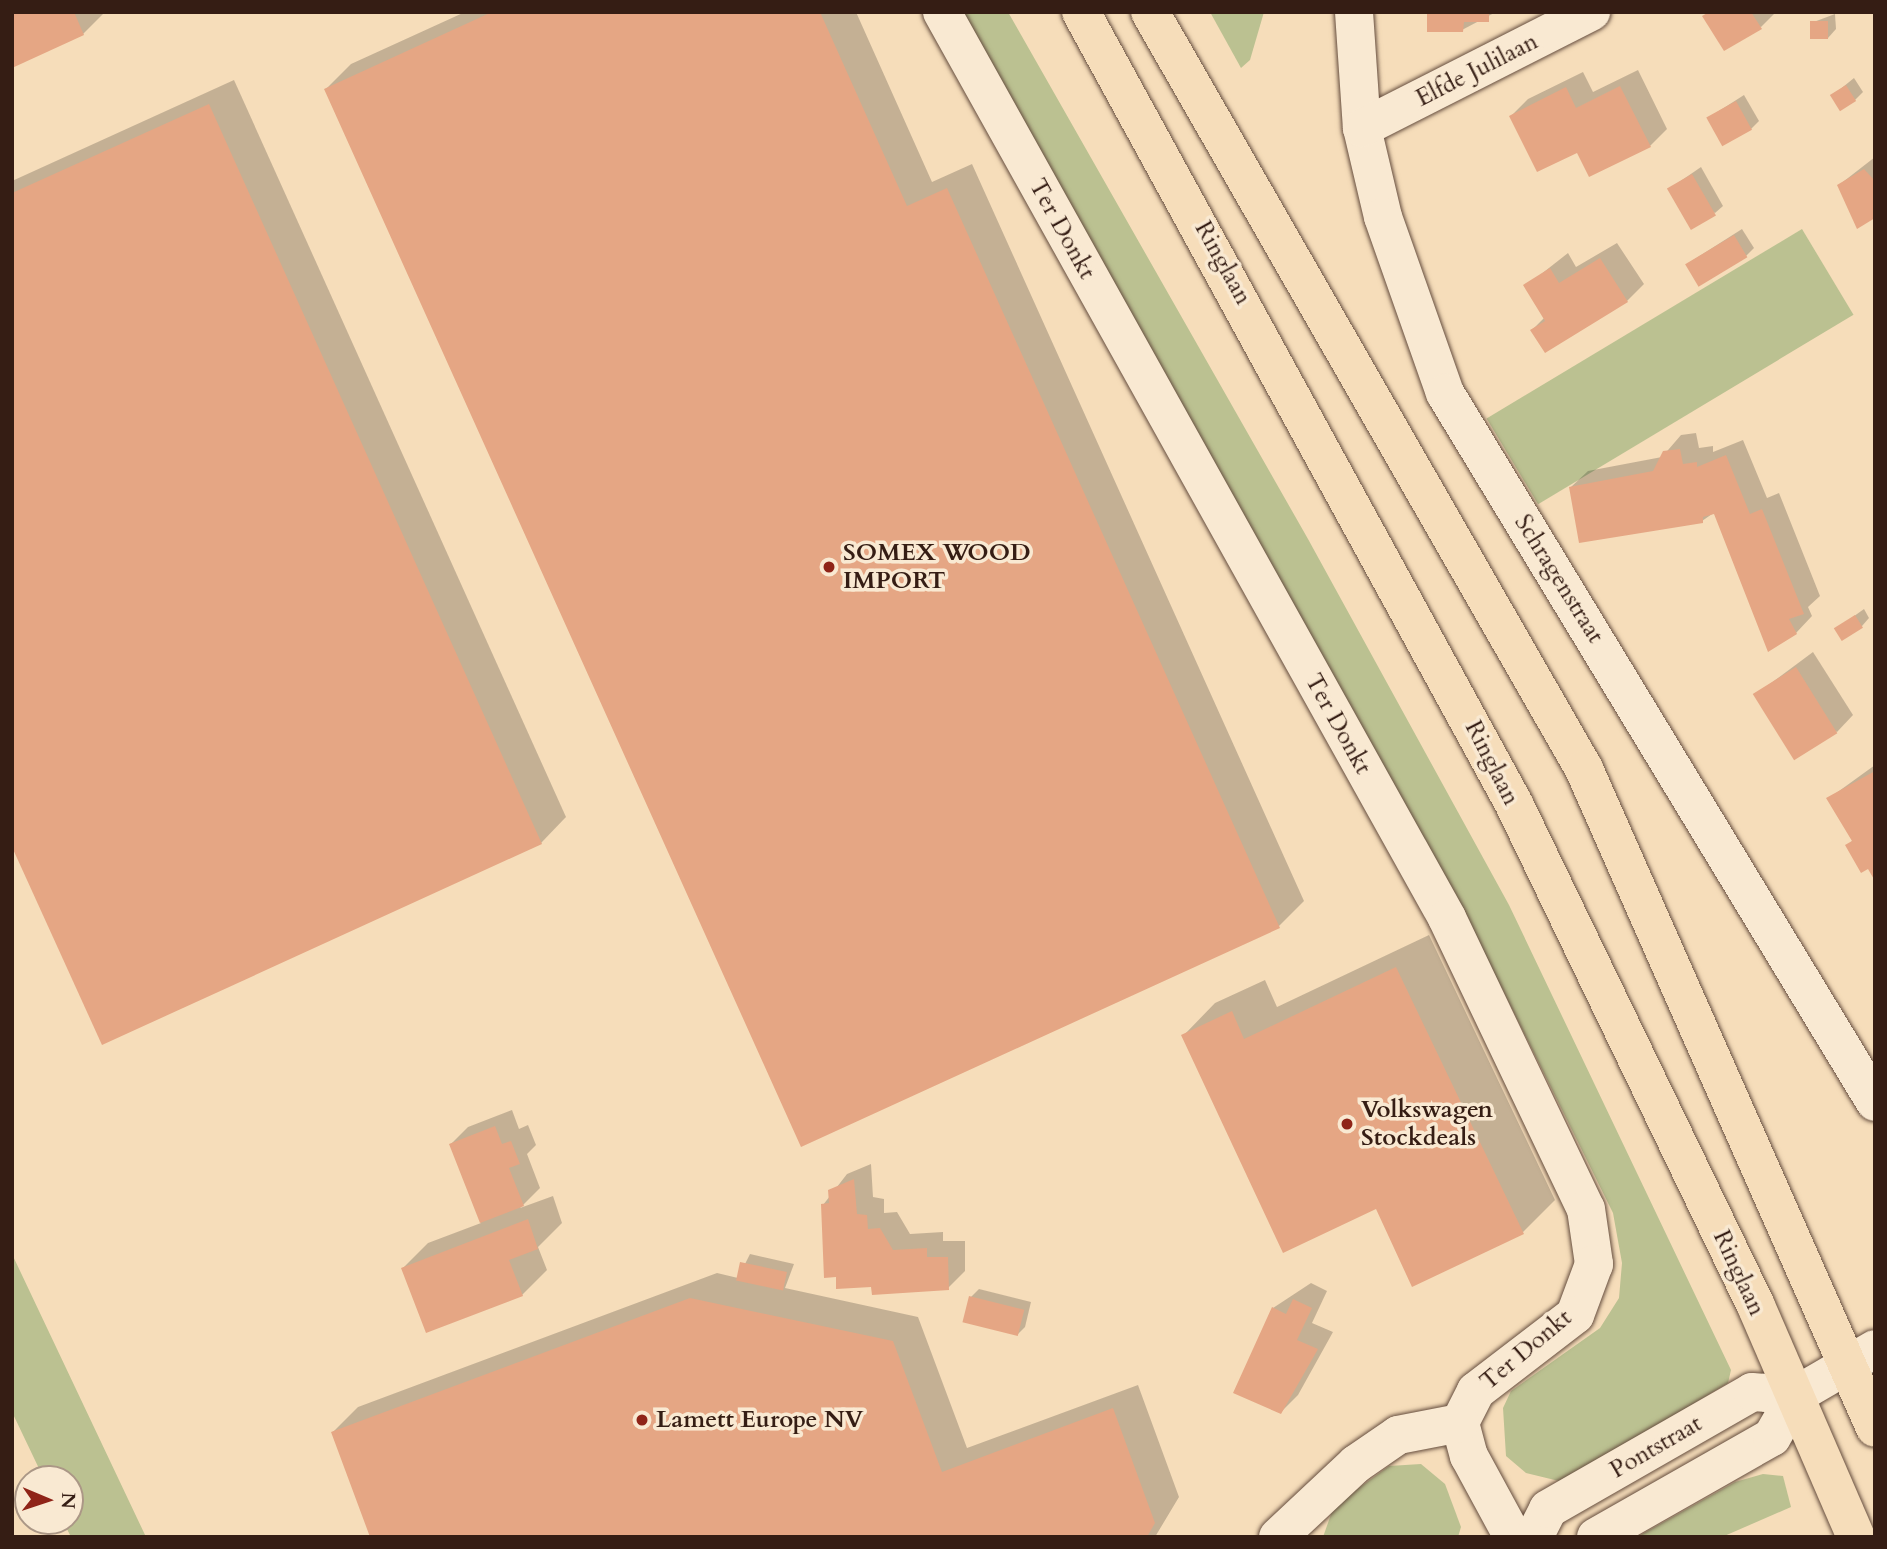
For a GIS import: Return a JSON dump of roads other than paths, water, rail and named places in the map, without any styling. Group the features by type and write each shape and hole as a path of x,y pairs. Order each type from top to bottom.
{"main road":[{"name":"Ringlaan","path":"1082,12 1514,804 1796,1395 1856,1537"},
{"path":"1150,12 1584,769 1862,1357 1875,1428"}],"street":[{"name":"Ter Donkt","path":"942,12 1447,918 1586,1209 1594,1264 1575,1315 1476,1391 1460,1423"},
{"name":"Schragenstraat","path":"1354,12 1362,128 1382,217 1445,393 1875,1102"},
{"name":"Elfde Julilaan","path":"1362,128 1591,12"},
{"name":"Pontstraat","path":"1596,1537 1772,1437 1796,1395 1862,1357"},
{"name":"Pontstraat","path":"1534,1537 1548,1509 1752,1392 1796,1395"},
{"path":"1278,1537 1356,1464 1398,1435 1460,1423 1469,1456 1513,1537"}],"place":[{"name":"SOMEX WOOD IMPORT","path":"829,567"},
{"name":"Volkswagen Stockdeals","path":"1347,1124"},
{"name":"Lamett Europe NV","path":"642,1420"}]}
